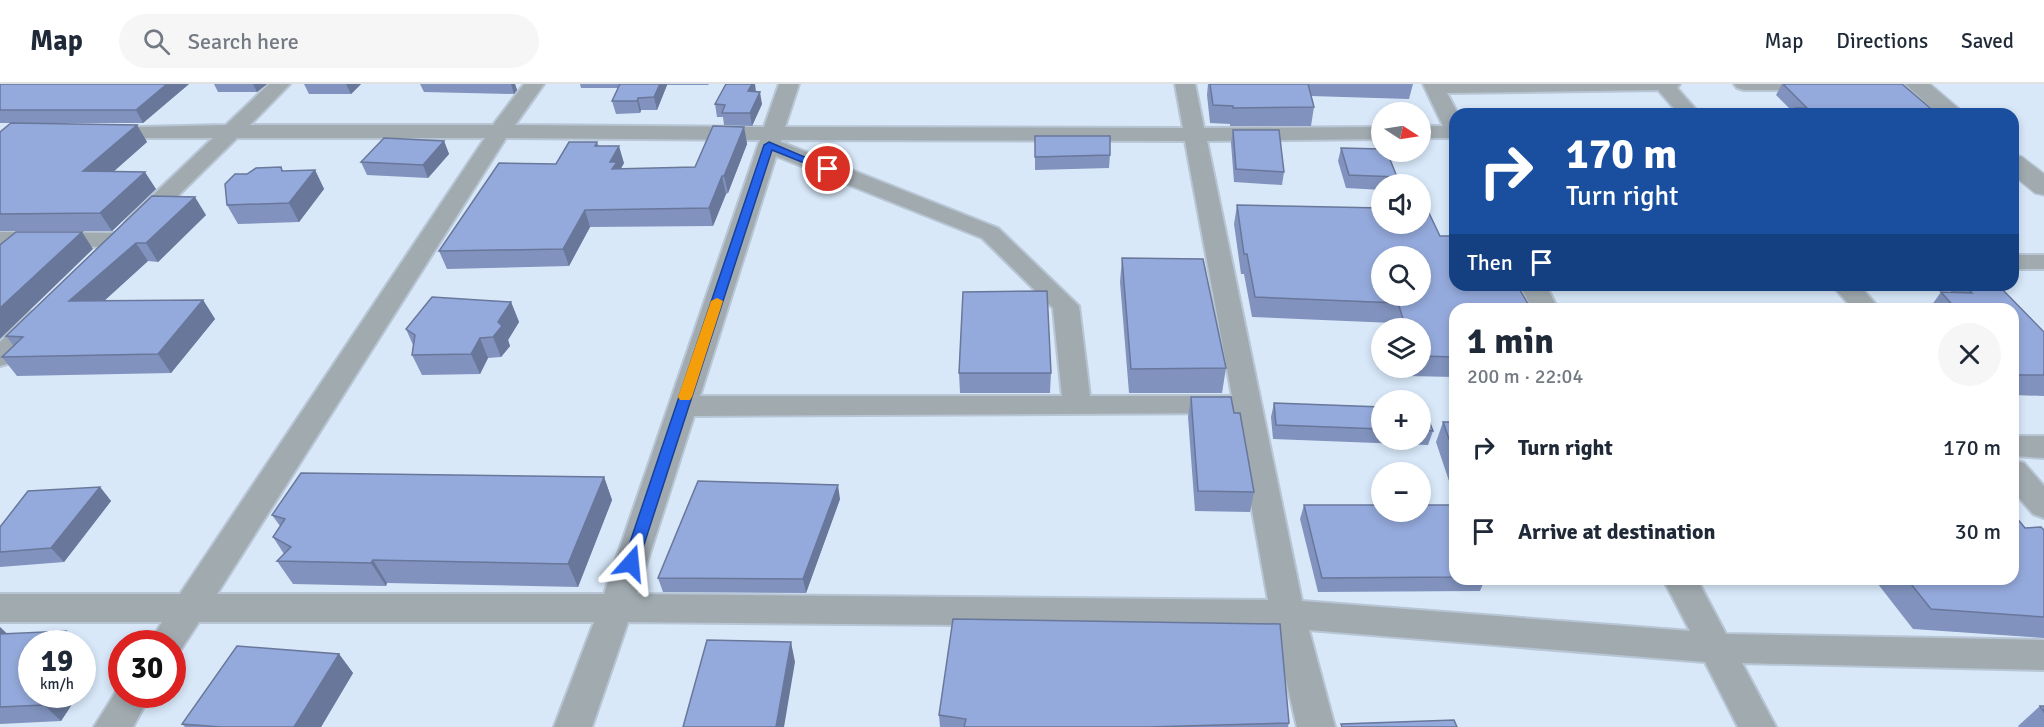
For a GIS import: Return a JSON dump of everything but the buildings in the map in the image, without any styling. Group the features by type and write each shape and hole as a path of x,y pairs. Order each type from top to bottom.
{"street":[{"path":"94,265 279,84"},
{"path":"175,630 500,131 534,84"},
{"path":"573,727 616,608 789,84"},
{"path":"1185,84 1288,614 1316,727"},
{"path":"1663,84 1685,108"},
{"path":"1449,118 1433,85 1670,84"},
{"path":"1744,84 1837,84"},
{"path":"1909,85 1944,108"},
{"path":"1431,131 1449,130"},
{"path":"81,132 500,131 771,139 1371,133"},
{"path":"771,139 990,233 1066,306 1077,404"},
{"path":"2026,168 2044,187"},
{"path":"0,239 119,240"},
{"path":"2019,262 2044,262"},
{"path":"1850,291 1862,303"},
{"path":"0,357 60,298"},
{"path":"682,406 1247,405"},
{"path":"2019,446 2044,447"},
{"path":"2019,479 2044,506"},
{"path":"1683,585 1756,727"},
{"path":"0,608 616,608 1288,614 1715,648 2044,655"},
{"path":"113,727 125,708"}],"slow traffic":[{"path":"685,397 717,301"}],"route":[{"path":"631,563 769,145 828,169"}]}
